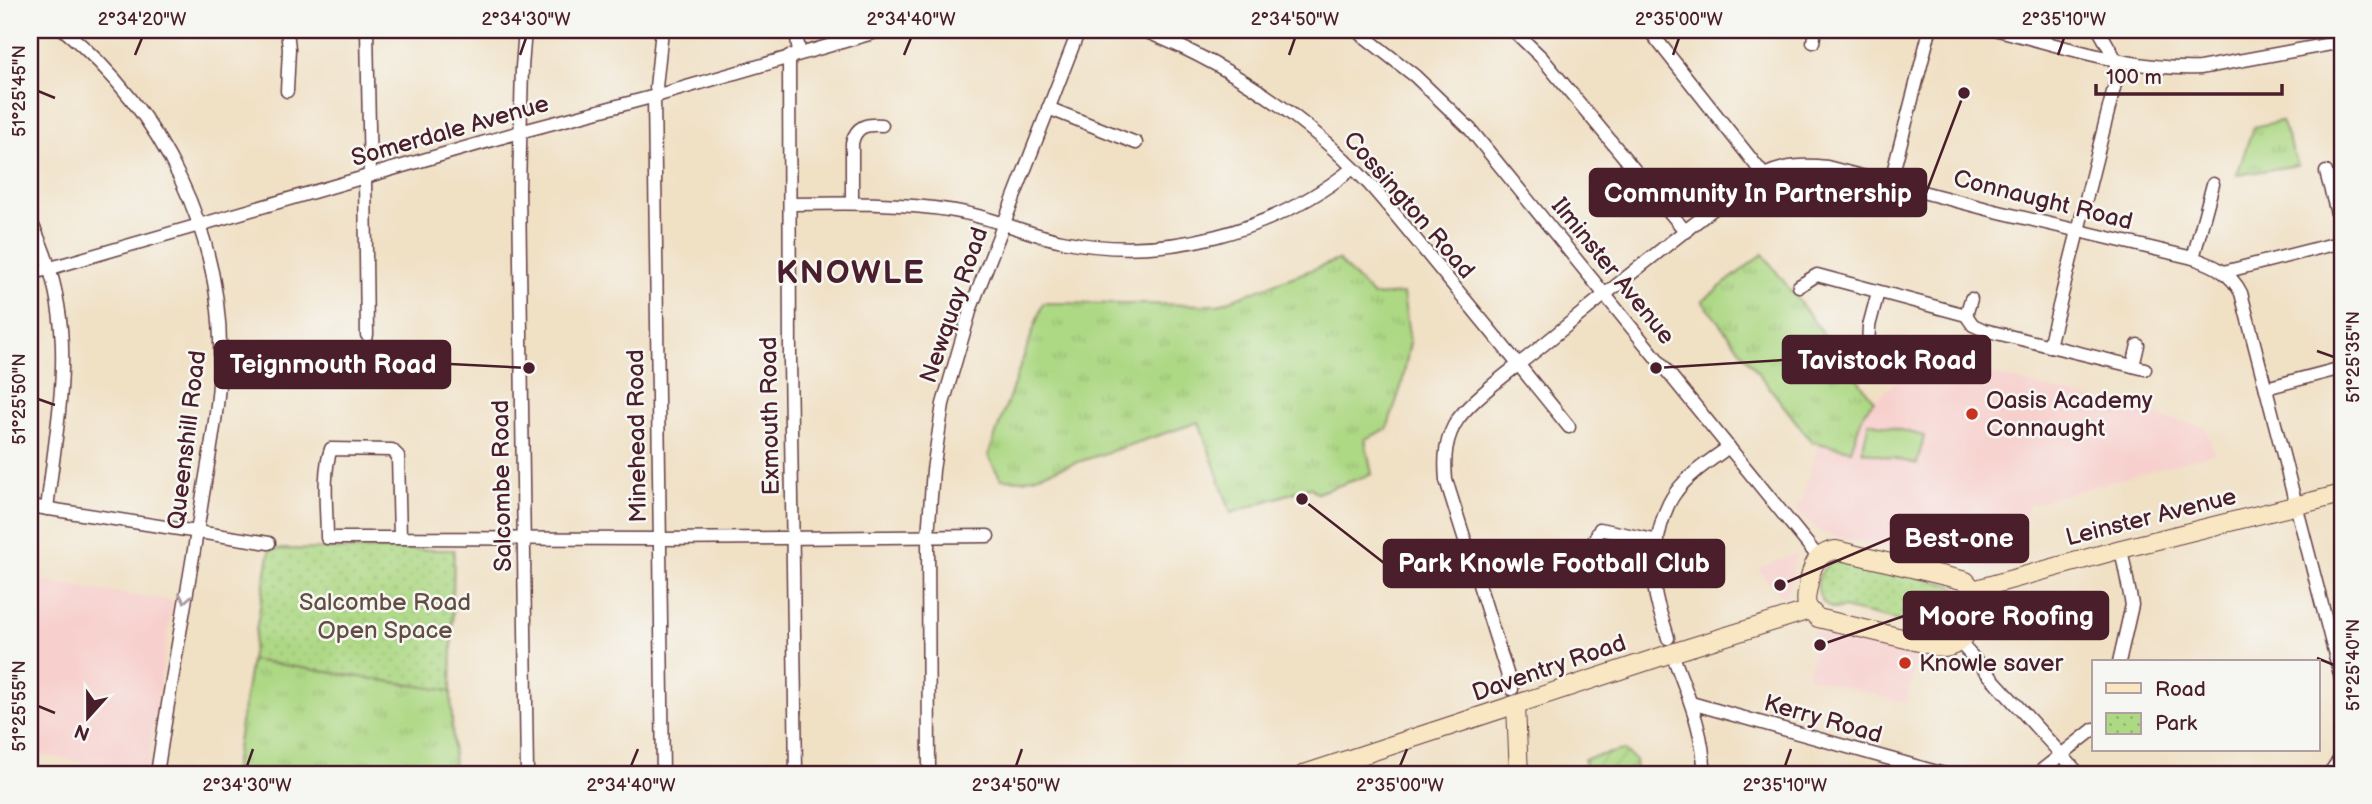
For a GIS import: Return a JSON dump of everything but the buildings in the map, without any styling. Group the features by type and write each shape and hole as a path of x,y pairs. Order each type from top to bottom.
{"street":[{"name":"Queenshill Road","path":"64,30 110,73 145,117 186,188 200,225 216,289 220,329 217,400 157,774"},
{"path":"286,30 289,49 287,91"},
{"path":"367,30 367,335"},
{"name":"Salcombe Road","path":"525,30 520,133 527,774"},
{"name":"Minehead Road","path":"662,30 656,87 663,774"},
{"name":"Exmouth Road","path":"796,30 790,204 796,774"},
{"name":"Somerdale Avenue","path":"30,274 883,30"},
{"name":"Newquay Road","path":"929,774 928,536 933,470 943,404 960,341 1079,30"},
{"name":"Cossington Road","path":"1142,30 1200,56 1260,90 1321,137 1353,168 1569,427"},
{"name":"Ilminster Avenue","path":"1356,30 1415,76 1470,129 1819,558"},
{"path":"1513,30 1542,58 1686,232"},
{"path":"1649,30 1763,174"},
{"path":"1890,184 1930,30"},
{"path":"1998,30 2116,60 2160,68 2200,68 2342,42"},
{"path":"2049,346 2116,80 2116,60 2099,30"},
{"path":"1048,108 1136,143"},
{"path":"852,203 854,133 861,127 882,125"},
{"name":"Connaught Road","path":"1514,697 1446,480 1444,462 1451,432 1468,408 1519,365 1605,294 1743,186 1763,174 1786,166 1805,164 1827,167 2193,258 2224,272"},
{"path":"790,204 852,203 955,211 1079,244 1150,246 1213,237 1282,213 1320,192 1353,168"},
{"path":"2326,172 2342,232"},
{"path":"2193,258 2213,184"},
{"path":"30,220 50,268 64,341 47,509"},
{"path":"2224,272 2342,242"},
{"path":"2224,272 2235,281 2241,293 2342,682"},
{"path":"1798,286 1817,275 1966,315 1973,325 1984,330 2139,368 2138,345"},
{"path":"1852,361 1868,348 1869,326 1878,292"},
{"path":"1966,315 1971,299"},
{"path":"2266,388 2342,368"},
{"path":"1704,774 1703,746 1655,590 1658,541 1664,514 1676,491 1729,447"},
{"path":"400,538 398,456 393,450 331,449 327,472 327,538 659,539 988,536"},
{"name":"Leinster Avenue","path":"1973,590 2121,549 2342,494"},
{"path":"30,506 269,543"},
{"path":"1560,571 1581,566 1600,529 1658,541"},
{"path":"2121,549 2132,606 2121,660"},
{"path":"1831,551 1841,551 1961,579 1968,583 1976,598 1968,632 1960,643 1948,648 1823,620 1810,610 1807,604 1810,572 1813,563 1819,558 1831,551"},
{"name":"Daventry Road","path":"1304,774 1329,770 1514,697 1670,645 1810,610"},
{"path":"1960,643 2079,774"},
{"path":"1514,697 1519,774"},
{"name":"Kerry Road","path":"1691,704 1944,774"},
{"path":"2037,774 2092,731"},
{"path":"2329,774 2342,756"}],"shaded area":[{"name":"Oasis Academy Connaught","path":"1763,254 1874,401 1896,381 1904,352 2206,428 2214,453 2028,505 2012,566 1996,570 1822,533 1794,509 1801,502 1818,444 1812,442 1702,301"},
{"path":"1797,553 1785,599 1759,571 1760,568"},
{"path":"30,579 173,601 146,774 30,753"},
{"path":"1813,631 1899,653 1918,655 1907,703 1807,677 1814,652"}],"green space":[{"path":"2281,121 2298,165 2237,175 2253,127"},
{"path":"1763,254 1874,401 1864,412 1851,450 1812,442 1702,301"},
{"path":"1338,260 1373,296 1403,294 1410,342 1402,384 1387,429 1365,439 1372,474 1317,493 1310,487 1231,513 1199,422 1024,480 1001,479 988,456 1043,303 1217,305"},
{"path":"1869,422 1924,436 1917,464 1862,451"},
{"name":"Salcombe Road Open Space","path":"270,549 454,550 451,691 251,660"},
{"path":"1841,560 1952,585 1961,594 1964,614 1954,629 1947,633 1938,633 1930,628 1843,608 1834,609 1826,605 1821,598 1818,580 1829,564"},
{"path":"251,660 451,691 454,774 233,774"},
{"path":"1623,750 1635,760 1636,774 1585,774 1584,759"}],"place":[{"name":"Community In Partnership","path":"1964,93"},
{"name":"Teignmouth Road","path":"529,368"},
{"name":"Tavistock Road","path":"1656,368"},
{"name":"Oasis Academy Connaught","path":"1972,414"},
{"name":"Park Knowle Football Club","path":"1302,499"},
{"name":"Best-one","path":"1780,585"},
{"name":"Moore Roofing","path":"1820,645"},
{"name":"Knowle saver","path":"1905,663"}],"district":[{"name":"KNOWLE","path":"851,273"}]}
